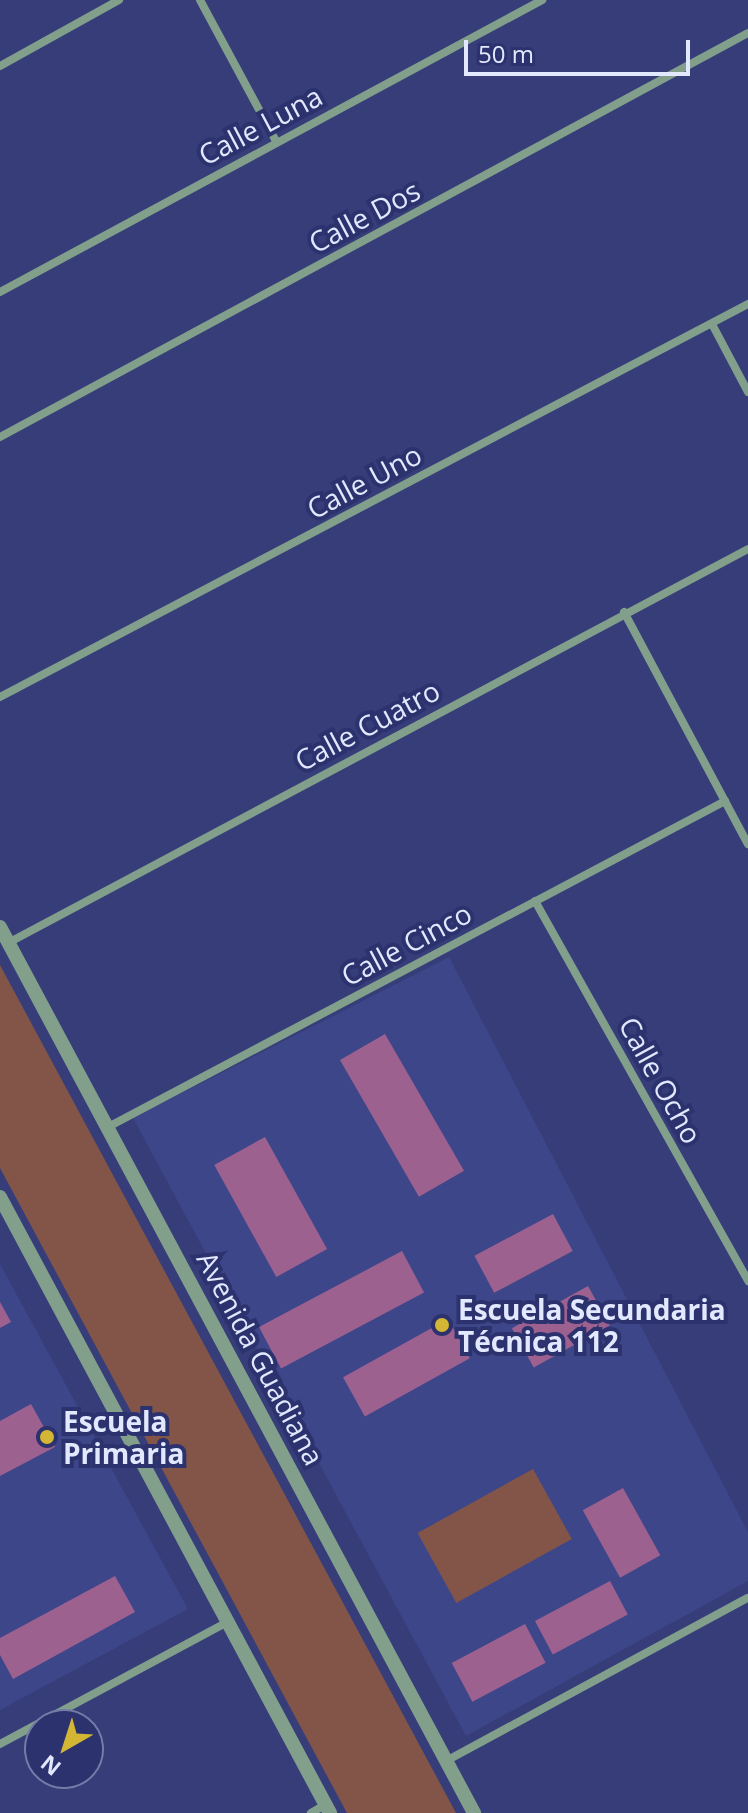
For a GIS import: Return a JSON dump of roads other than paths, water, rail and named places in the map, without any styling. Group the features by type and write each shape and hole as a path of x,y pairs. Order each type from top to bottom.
{"street":[{"path":"0,66 119,0"},
{"path":"200,0 276,141"},
{"name":"Calle Luna","path":"0,292 542,0"},
{"name":"Calle Dos","path":"0,437 748,33"},
{"name":"Calle Uno","path":"0,697 748,304"},
{"path":"712,324 748,392"},
{"name":"Calle Cuatro","path":"8,943 624,612 748,549"},
{"path":"624,612 748,844"},
{"name":"Calle Cinco","path":"108,1127 725,801"},
{"name":"Calle Ocho","path":"535,901 748,1281"},
{"name":"Avenida Guadiana","path":"0,927 474,1813"},
{"path":"0,1197 328,1809 311,1813"},
{"path":"446,1761 748,1598"},
{"path":"0,1744 226,1623"}],"place":[{"name":"Escuela Secundaria Técnica 112","path":"442,1325"},
{"name":"Escuela Primaria","path":"47,1437"}]}
